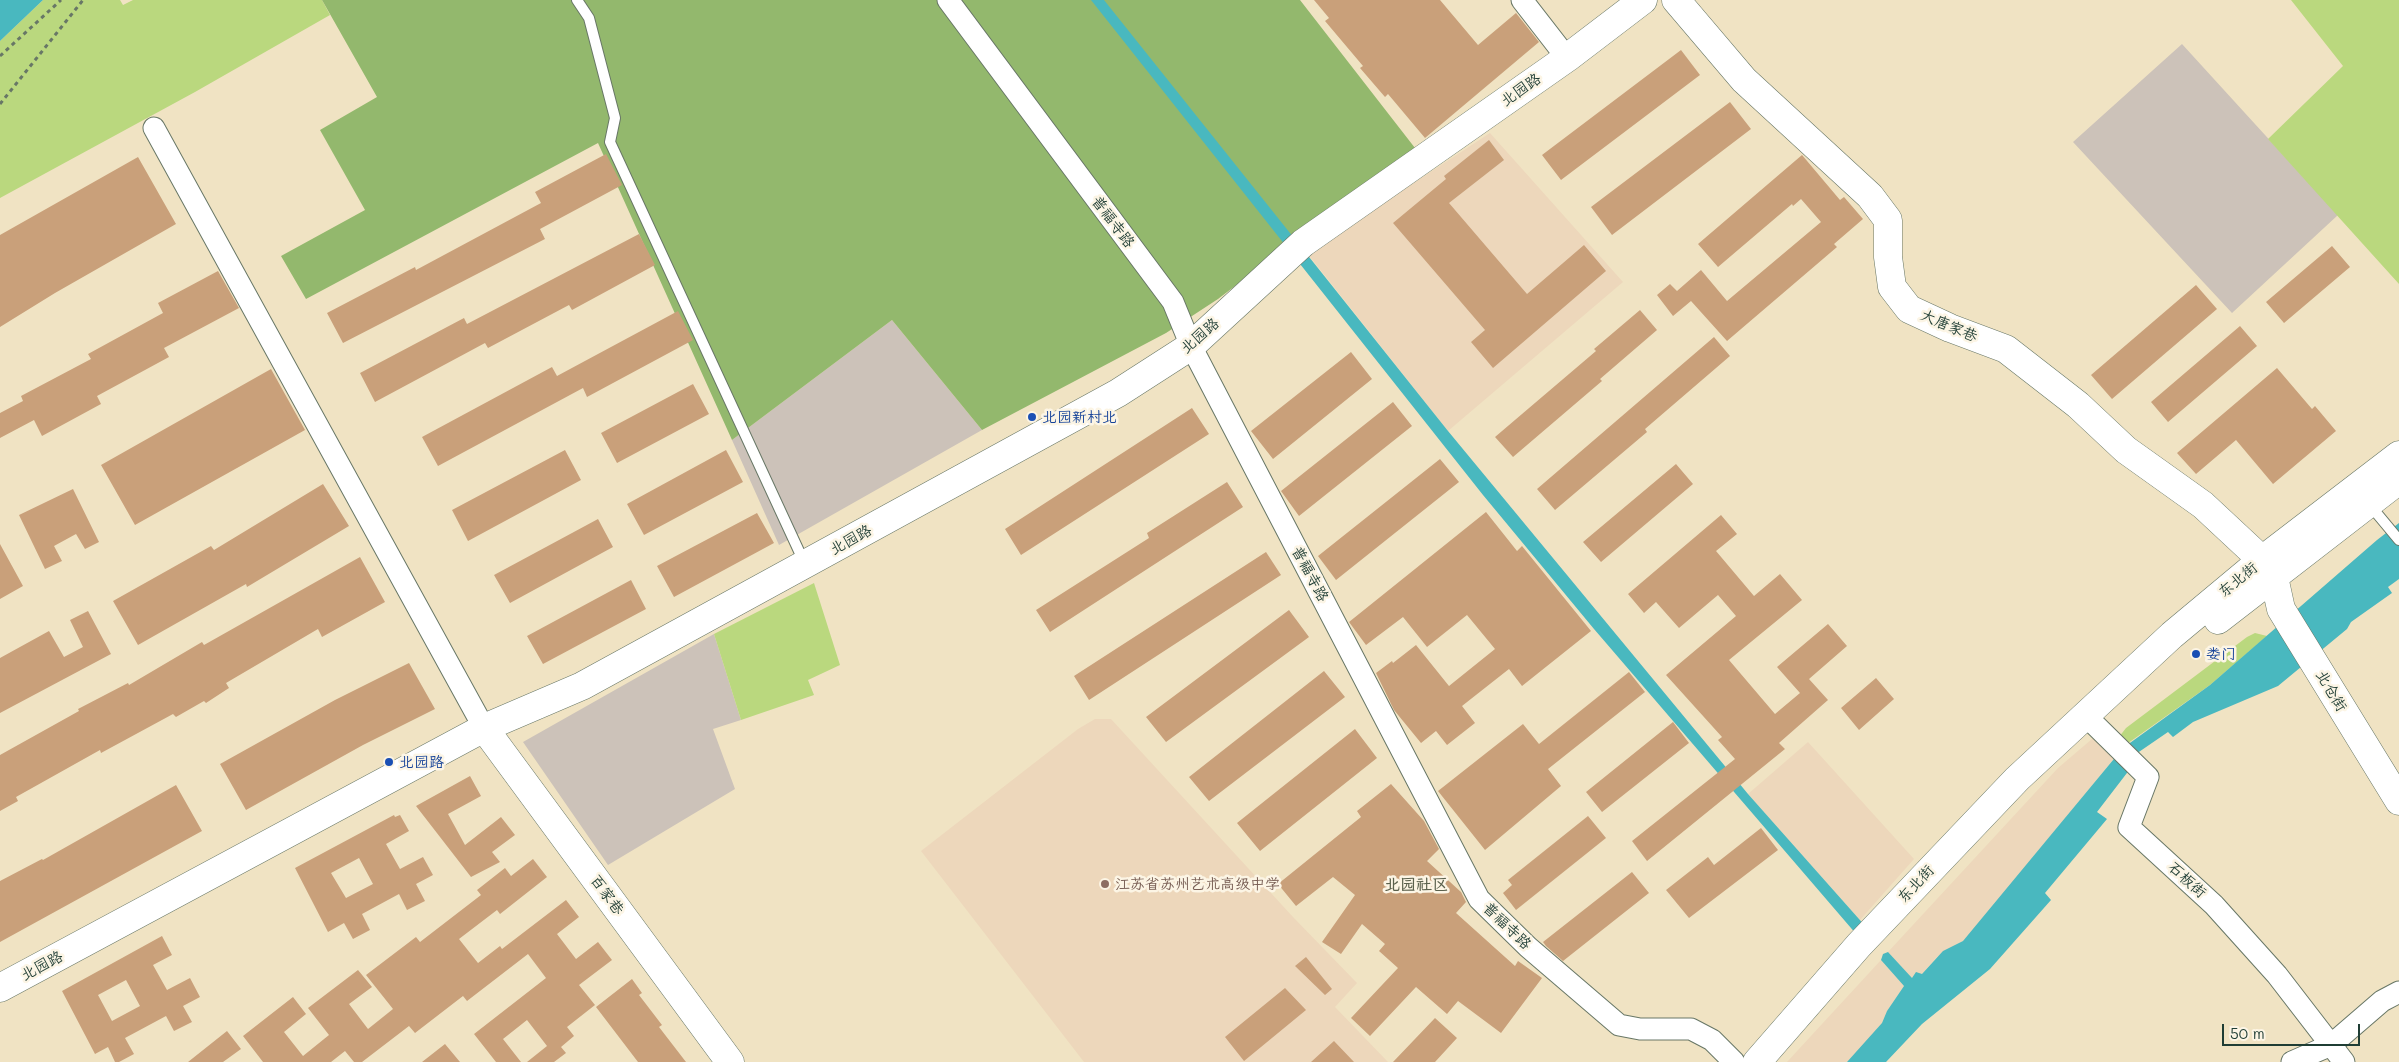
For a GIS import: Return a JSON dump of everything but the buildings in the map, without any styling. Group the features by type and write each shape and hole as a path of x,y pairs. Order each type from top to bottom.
{"street":[{"name":"普福寺路","path":"948,0 1173,302 1191,346 1480,900 1528,946 1619,1025 1640,1029 1691,1029 1712,1040 1734,1062"},
{"path":"1522,0 1567,58"},
{"name":"北园路","path":"0,988 484,728 582,686 1098,405 1191,346 1296,248 1567,58 1643,0"},
{"name":"大唐家巷","path":"1676,0 1744,80 1870,196 1888,220 1888,257 1892,287 1909,309 1950,328 2006,349 2078,406 2126,450 2203,505 2268,568"},
{"path":"154,128 484,728"},
{"name":"东北街","path":"1757,1062 1859,945 2017,778 2086,716 2162,663 2399,455"},
{"name":"东北街","path":"2268,568 2369,503 2399,480"},
{"name":"北仓街","path":"2268,568 2282,609 2399,801"},
{"name":"石板街","path":"2086,716 2148,777 2129,828 2214,905 2277,975 2331,1045"},
{"name":"百家巷","path":"484,728 730,1062"},
{"path":"2292,1062 2331,1045 2382,1001 2399,992"},
{"path":"2331,1045 2344,1062"}],"lane":[{"path":"578,0 589,18 615,118 610,142 806,565"},
{"path":"2369,503 2399,540"}],"path":[{"path":"0,56 61,0"},
{"path":"0,104 84,0"}],"shaded area":[{"path":"2182,44 2338,215 2232,313 2073,142"},
{"path":"1490,133 1623,282 1448,431 1307,253"},
{"path":"892,320 982,430 779,545 732,440"},
{"path":"714,634 741,720 713,729 735,789 608,865 523,742"},
{"name":"江苏省苏州艺术高级中学","path":"1095,719 1111,719 1293,917 1357,983 1335,1007 1388,1062 1084,1062 921,851 1078,729"},
{"path":"2099,733 2116,756 1974,930 1963,941 1937,957 1922,974 1912,979 1888,952 2058,768"},
{"path":"1808,742 1914,859 1860,920 1748,794"},
{"path":"1881,960 1904,986 1887,1011 1882,1023 1868,1041 1847,1062 1787,1062"}],"green space":[{"path":"43,0 120,0 123,5 133,0 322,0 330,15 195,92 0,198 0,41"},
{"path":"322,0 1300,0 1415,148 1218,299 1166,333 982,430 892,320 732,440 598,143 306,299 281,256 365,210 320,130 377,97"},
{"path":"2291,0 2399,0 2399,284 2268,139 2343,66"},
{"path":"814,583 840,665 808,680 814,695 741,720 714,634"},
{"path":"2255,633 2267,636 2210,685 2124,746 2119,737 2126,728 2247,637"}],"water":[{"path":"0,0 43,0 0,41"},
{"path":"1091,0 1104,0 1448,431 1748,794 1867,928 1857,935 1594,629 1483,495"},
{"path":"2399,523 2399,579 2388,587 2392,593 2351,622 2347,629 2278,686 2193,722 2173,737 2168,732 2133,756 2130,769 2097,812 2107,819 2045,893 2051,900 1990,969 1922,1024 1886,1062 1847,1062 1882,1023 1887,1011 1904,986 1881,960 1883,954 1888,952 1912,978 1916,972 1922,974 1943,951 1963,941 2123,748 2210,685"}],"place":[{"name":"北园新村北","path":"1032,417"},
{"name":"娄门","path":"2196,654"},
{"name":"北园路","path":"389,762"},
{"name":"江苏省苏州艺术高级中学","path":"1105,884"}],"district":[{"name":"北园社区","path":"1416,885"}]}
